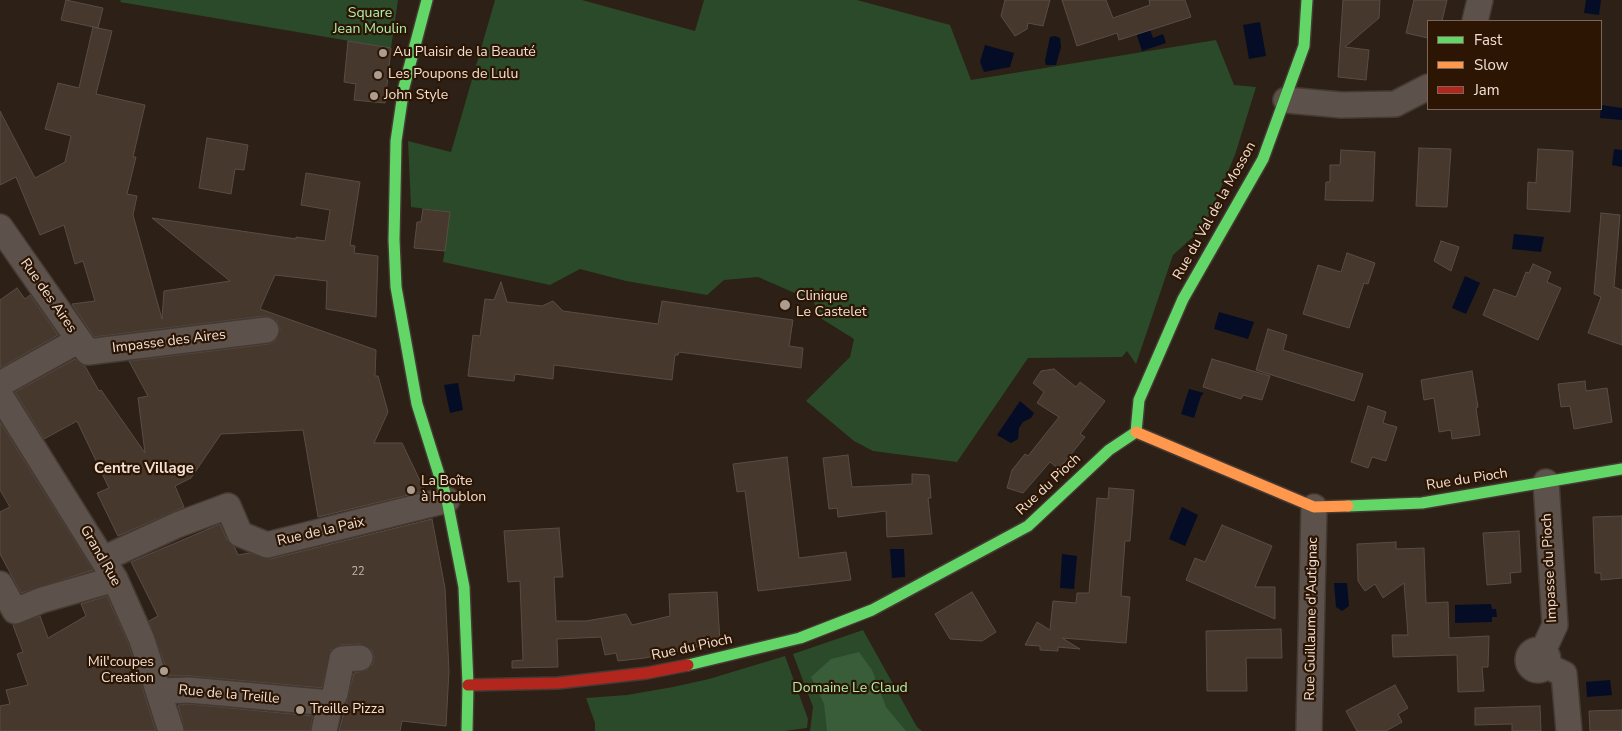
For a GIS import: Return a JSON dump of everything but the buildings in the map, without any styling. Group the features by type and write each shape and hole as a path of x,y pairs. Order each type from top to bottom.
{"street":[{"path":"427,0 404,87 396,140 395,273 417,404 447,500 464,587 468,685 466,731"},
{"name":"Rue du Val de la Mosson","path":"1136,432 1139,400 1183,299 1263,158 1286,100 1304,46 1307,0"},
{"path":"1475,20 1480,0"},
{"path":"1286,100 1341,105 1395,104 1427,88"},
{"name":"Rue des Aires","path":"0,227 79,340 0,384"},
{"name":"Impasse des Aires","path":"79,340 88,352 266,330"},
{"name":"Grand Rue","path":"0,395 109,569 134,619 171,731"},
{"name":"Rue du Pioch","path":"468,685 558,683 647,673 700,663 800,638 838,626 872,610 1028,526 1109,450 1136,432 1314,507 1422,503 1622,469"},
{"name":"Impasse du Pioch","path":"1546,482 1556,625 1545,658 1564,674 1569,731"},
{"name":"Rue de la Paix","path":"109,569 176,525 228,506 240,534 267,545 447,500"},
{"name":"Rue Guillaume d'Autignac","path":"1309,731 1314,507"},
{"path":"0,584 15,611 109,569"},
{"path":"324,731 330,703 335,694 342,659 360,658"},
{"name":"Rue de la Treille","path":"159,691 189,690 330,703"}],"green space":[{"name":"Square Jean Moulin","path":"121,0 398,0 391,48 120,2"},
{"name":"Clinique Le Castelet","path":"495,0 582,0 695,31 704,0 857,0 950,25 971,80 1216,40 1234,85 1256,87 1235,155 1204,227 1173,255 1136,364 1127,351 1122,357 1028,358 957,462 873,451 854,441 806,401 850,357 854,339 822,319 813,301 758,277 724,280 707,295 626,281 580,269 550,285 443,262 450,212 411,207 408,141 451,152"},
{"name":"Domaine Le Claud","path":"863,630 917,727 922,731 810,731 813,707 793,654"},
{"path":"859,652 872,670 886,707 906,731 827,731 824,704 811,677 831,659"},
{"path":"785,656 808,719 807,728 785,731 595,731 595,723 586,698 627,695 673,687 709,679"}],"water":[{"path":"1586,0 1601,0 1599,15 1584,13"},
{"path":"1145,16 1153,38 1163,34 1166,43 1142,51 1132,20"},
{"path":"1260,22 1266,56 1249,59 1243,25"},
{"path":"1050,37 1060,38 1061,47 1056,65 1046,65 1045,61"},
{"path":"985,45 1014,53 1010,67 984,72 980,62"},
{"path":"1602,105 1622,108 1622,120 1600,118"},
{"path":"1614,149 1622,150 1622,167 1612,165"},
{"path":"1514,234 1544,237 1541,252 1512,249"},
{"path":"1465,276 1480,283 1466,314 1452,308"},
{"path":"1219,312 1254,322 1248,339 1214,329"},
{"path":"458,383 463,410 450,413 444,385"},
{"path":"1189,389 1204,393 1201,396 1194,418 1181,414"},
{"path":"1020,401 1034,413 1031,418 1023,422 1019,428 1018,439 1011,443 997,435"},
{"path":"1182,507 1198,515 1185,546 1169,539"},
{"path":"890,549 904,549 905,577 892,578"},
{"path":"1062,554 1077,556 1074,589 1060,588"},
{"path":"1334,583 1347,583 1349,606 1342,611 1336,607"},
{"path":"1491,604 1492,609 1496,609 1497,617 1492,617 1492,622 1455,623 1455,605"},
{"path":"1610,680 1612,695 1587,697 1586,682"}],"traffic: fast":[{"path":"427,0 404,87 396,141 394,240 396,287 417,404 447,500 464,587 468,685 467,731"},
{"path":"1136,432 1139,400 1183,299 1263,159 1304,46 1307,0"},
{"path":"688,665 800,638 872,610 1028,526 1109,450 1136,432"},
{"path":"1348,506 1422,503 1622,469"}],"traffic: slow":[{"path":"1136,432 1314,507 1348,506"}],"traffic: jam":[{"path":"468,685 558,683 647,673 688,665"}],"place":[{"name":"Au Plaisir de la Beauté","path":"383,53"},
{"name":"Les Poupons de Lulu","path":"378,75"},
{"name":"John Style","path":"374,96"},
{"name":"Clinique Le Castelet","path":"785,305"},
{"name":"La Boîte à Houblon","path":"411,490"},
{"name":"Mil'coupes Creation","path":"164,671"},
{"name":"Treille Pizza","path":"300,710"}],"district":[{"name":"Centre Village","path":"144,469"}]}
